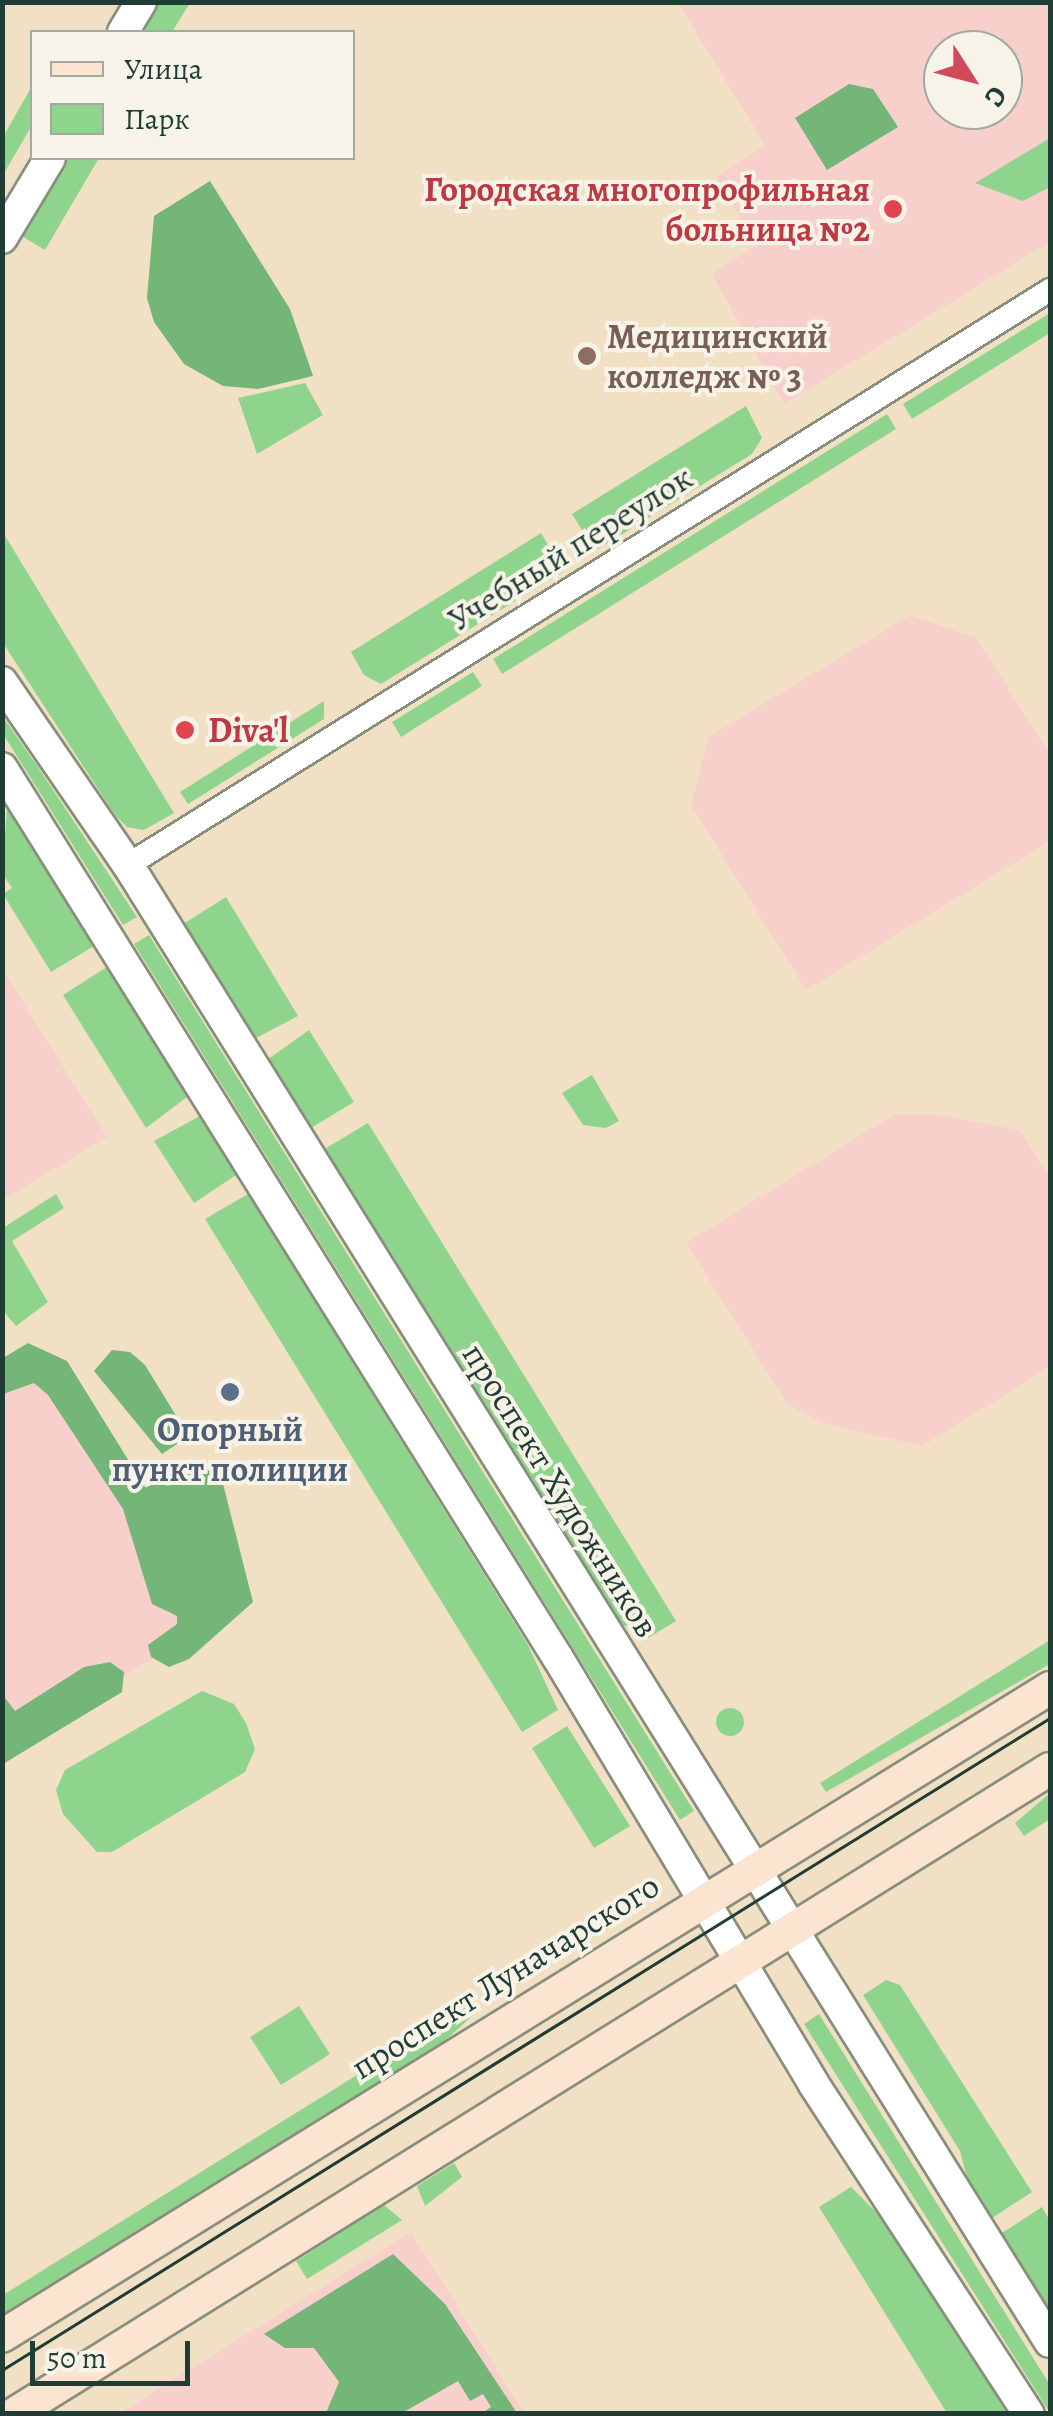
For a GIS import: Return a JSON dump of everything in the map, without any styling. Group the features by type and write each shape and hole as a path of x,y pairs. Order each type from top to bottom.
{"main road":[{"name":"проспект Луначарского","path":"2,2336 1050,1688"},
{"path":"14,2414 1050,1770"}],"street":[{"path":"103,30 120,2"},
{"path":"124,30 141,2"},
{"path":"2,202 30,153"},
{"path":"2,238 49,160"},
{"name":"Учебный переулок","path":"128,865 1050,290"},
{"name":"проспект Художников","path":"2,682 128,865 1050,2342"},
{"path":"2,768 558,1658 740,1964 1028,2414"}],"shaded area":[{"name":"Городская многопрофильная больница №2","path":"678,3 1050,3 1050,242 784,404 712,274 757,245 716,177 765,145"},
{"path":"910,615 976,638 1050,754 1050,841 806,990 691,805 709,737"},
{"path":"3,970 107,1137 2,1200"},
{"path":"895,1114 933,1114 1020,1130 1050,1179 1050,1367 922,1446 824,1423 788,1405 686,1243"},
{"path":"31,1347 225,1617 3,1746 3,1364"},
{"path":"411,2232 524,2413 118,2414"}],"green space":[{"path":"157,3 190,3 173,30 140,30"},
{"path":"849,84 873,89 898,127 827,170 795,118"},
{"path":"30,90 30,128 3,175 3,137"},
{"path":"1050,138 1050,187 1023,201 975,183"},
{"path":"65,160 98,160 45,250 20,235"},
{"path":"210,181 290,309 313,376 258,389 223,386 184,364 154,322 147,298 154,216"},
{"path":"1050,313 1050,333 912,419 903,404"},
{"path":"305,383 323,415 257,454 238,398"},
{"path":"746,406 762,438 752,454 595,551 572,514"},
{"path":"887,414 896,429 502,674 493,659"},
{"path":"2,531 174,813 144,830 127,827 115,815 3,643"},
{"path":"541,533 564,571 381,684 364,675 351,652"},
{"path":"473,672 482,686 401,737 392,722"},
{"path":"324,701 324,719 188,804 180,792"},
{"path":"3,717 137,917 123,925 3,734"},
{"path":"7,808 94,946 51,972 3,894 12,888 2,873"},
{"path":"226,897 298,1016 254,1039 183,924"},
{"path":"149,935 694,1811 680,1820 134,944"},
{"path":"107,967 187,1097 146,1128 63,995"},
{"path":"309,1030 354,1102 311,1128 267,1060"},
{"path":"592,1075 619,1121 606,1128 583,1125 562,1093"},
{"path":"200,1116 236,1175 194,1203 154,1141"},
{"path":"368,1123 676,1621 643,1641 615,1618 323,1150"},
{"path":"56,1194 64,1208 12,1241 48,1302 16,1326 3,1311 3,1228"},
{"path":"248,1194 528,1645 558,1710 522,1732 205,1219"},
{"path":"28,1343 67,1361 145,1487 177,1471 205,1467 223,1484 253,1602 189,1659 169,1667 151,1657 148,1645 177,1624 177,1616 152,1604 123,1509 48,1395 34,1383 3,1394 3,1358"},
{"path":"112,1350 130,1352 145,1365 183,1427 180,1442 162,1454 94,1371"},
{"path":"1050,1640 1050,1664 826,1792 820,1783"},
{"path":"110,1662 124,1672 122,1692 3,1764 3,1695 15,1711 84,1667"},
{"path":"202,1691 234,1704 246,1723 255,1749 245,1772 112,1852 97,1852 63,1814 56,1790 65,1770"},
{"path":"730,1708 740,1712 744,1722 740,1732 730,1736 720,1732 716,1722 720,1712"},
{"path":"567,1726 630,1826 594,1848 532,1748"},
{"path":"1050,1793 1050,1819 1024,1836 1015,1823"},
{"path":"886,1980 900,1985 1032,2192 989,2220 970,2189 960,2151 863,1995"},
{"path":"299,2006 330,2054 281,2085 250,2037"},
{"path":"468,2006 473,2015 447,2039 3,2316 3,2295"},
{"path":"819,2014 1050,2385 1050,2413 804,2024"},
{"path":"454,2163 462,2177 425,2206 417,2186"},
{"path":"851,2187 886,2222 1007,2413 947,2413 819,2207"},
{"path":"384,2205 402,2220 307,2279 296,2261"},
{"path":"1042,2207 1050,2221 1050,2318 999,2235"},
{"path":"393,2254 445,2304 517,2413 482,2413 491,2407 483,2394 470,2401 458,2381 402,2413 326,2413 339,2382 314,2348 285,2348 264,2334"}],"tram line":[{"path":"2,2370 1050,1718"}],"place":[{"name":"Городская многопрофильная больница №2","path":"893,209"},
{"name":"Медицинский колледж № 3","path":"587,356"},
{"name":"Diva'l","path":"185,730"},
{"name":"Опорный пункт полиции","path":"230,1392"}]}
